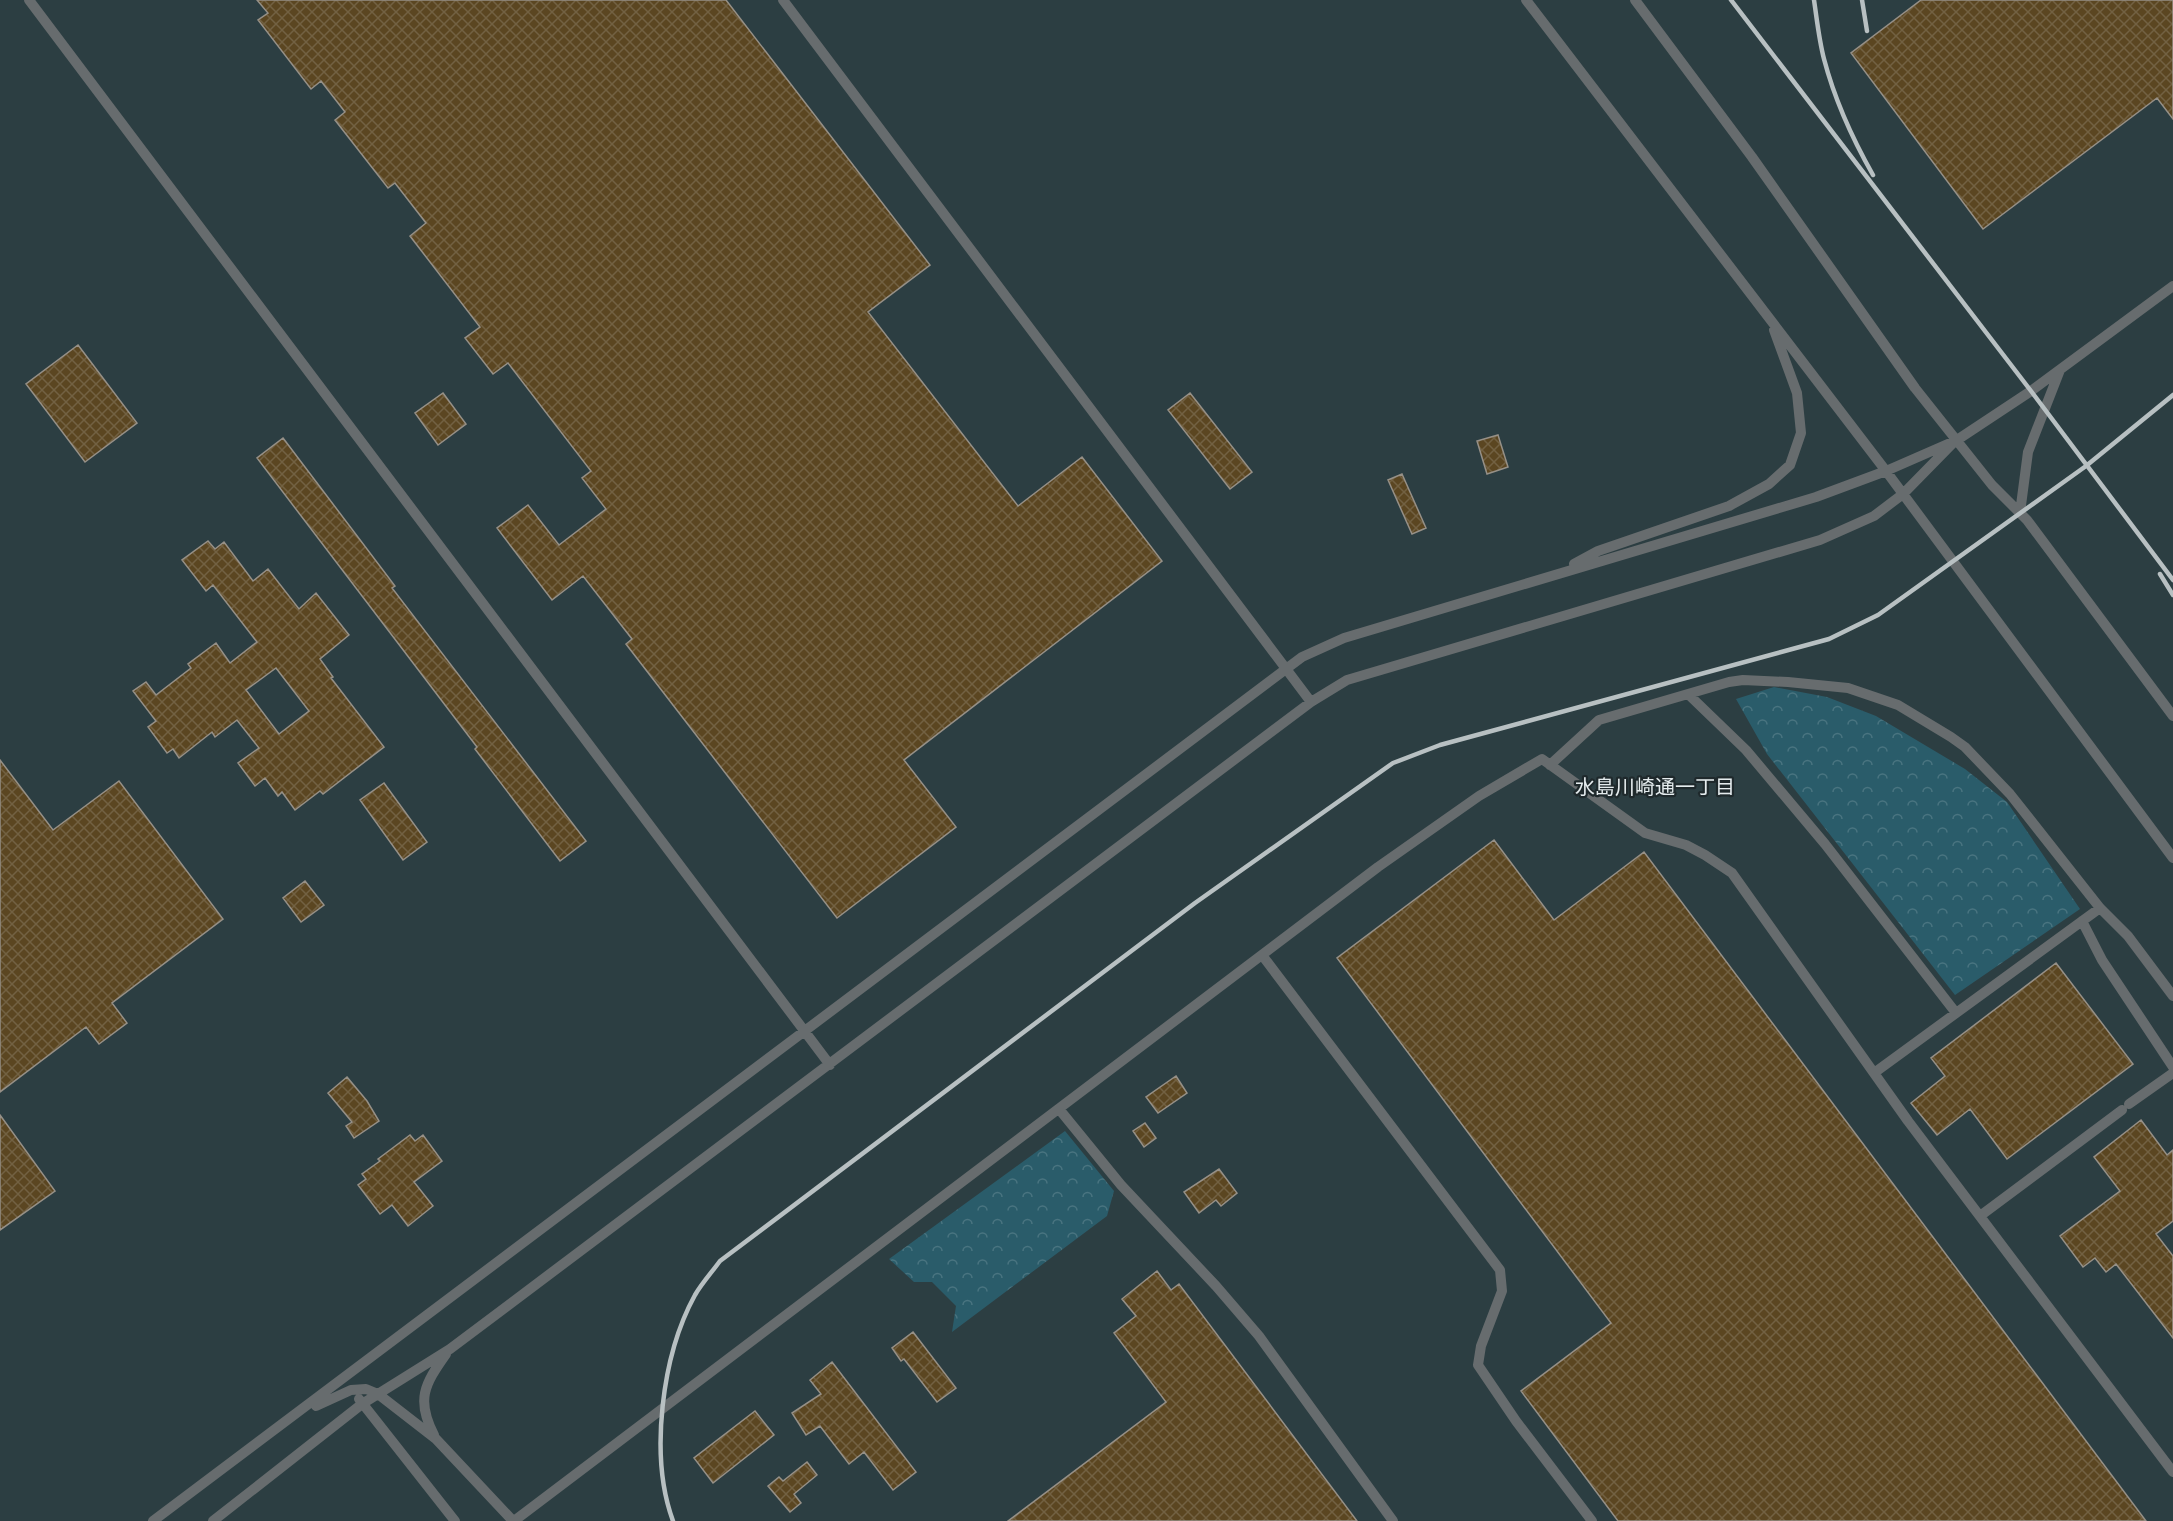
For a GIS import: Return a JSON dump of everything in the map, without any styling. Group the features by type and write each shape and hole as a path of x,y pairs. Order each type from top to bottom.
{"lane":[{"path":"30,0 830,1065"},
{"path":"783,0 1311,702"},
{"path":"1526,0 1886,471 2173,858"},
{"path":"1635,0 1752,157 1915,388 1992,485 2020,513 2173,716"},
{"path":"153,1521 1286,668 1311,652 1344,638 1816,497 1886,471 1957,440 1994,417 2173,286"},
{"path":"1547,577 1598,551 1729,506 1769,484 1790,465 1800,433 1797,393 1773,324"},
{"path":"2020,513 2028,452 2060,370"},
{"path":"213,1521 362,1404 450,1349 1311,702 1347,680 1820,540 1874,516 1903,494 1957,440"},
{"path":"1550,765 1599,720 1729,682 1743,680 1788,682 1848,688 1898,705 1951,736 1977,758 2010,794 2100,908 2128,936 2173,996"},
{"path":"1689,695 1746,750 1797,810 1956,1013"},
{"path":"289,1419 351,1390 366,1389 378,1394 436,1439 514,1521 1378,867 1479,796 1542,759 1645,833 1686,845 1706,855 1732,873 1874,1073 2173,1472"},
{"path":"1874,1073 2100,908"},
{"path":"2082,921 2102,960 2173,1067"},
{"path":"1262,955 1500,1270 1502,1291 1480,1346 1478,1365 1516,1421 1592,1521"},
{"path":"1980,1216 2173,1073"},
{"path":"1059,1109 1121,1185 1216,1286 1259,1336 1393,1521"},
{"path":"436,1439 426,1419 423,1402 425,1388 433,1372 450,1349"},
{"path":"343,1379 455,1521"}],"shaded area":[{"path":"0,0 2173,0 2173,1521 0,1521"}],"green space":[{"path":"1774,687 1827,697 1876,716 1965,769 2007,802 2080,909 1955,995 1767,754 1736,699"},
{"path":"1065,1131 1114,1191 1107,1216 952,1332 956,1306 932,1282 914,1282 889,1259"}],"building":[{"path":"257,0 726,0 930,265 868,312 1018,506 1082,457 1162,561 904,760 956,827 837,918 626,644 632,639 583,576 552,600 497,528 528,505 559,545 606,509 582,478 591,471 508,363 493,374 465,338 480,327 410,236 426,223 395,183 388,188 335,120 345,112 321,81 311,89 258,20 268,13"},
{"path":"1921,0 2173,0 2173,119 2157,98 1983,229 1851,53"},
{"path":"78,345 137,423 85,462 26,384"},
{"path":"443,393 466,424 438,445 415,413"},
{"path":"1190,393 1252,472 1230,489 1168,410"},
{"path":"1498,435 1508,467 1487,474 1477,441"},
{"path":"283,438 395,586 392,588 586,841 560,861 475,749 477,747 257,458"},
{"path":"1402,474 1426,528 1412,534 1388,480"},
{"path":"208,541 215,549 224,542 253,581 268,569 299,609 316,593 349,635 320,659 333,677 331,678 384,747 323,794 320,791 295,810 282,792 278,796 265,778 255,786 238,763 259,748 237,720 215,737 212,732 179,758 173,749 167,753 148,727 156,721 133,691 146,682 156,695 191,668 188,664 216,643 230,663 257,642 213,585 206,591 182,560","holes":["276,668 309,711 279,734 246,690"]},
{"path":"0,760 53,830 119,781 223,919 112,1003 127,1023 99,1044 86,1027 0,1092"},
{"path":"384,783 427,842 403,860 360,800"},
{"path":"1494,840 1554,920 1644,852 2146,1521 1618,1521 1521,1391 1611,1323 1337,958"},
{"path":"305,881 324,905 301,922 283,898"},
{"path":"2056,963 2133,1064 2007,1159 1970,1109 1937,1135 1911,1103 1945,1076 1931,1058"},
{"path":"1176,1076 1187,1093 1158,1113 1146,1097"},
{"path":"347,1077 367,1101 379,1121 354,1138 346,1126 352,1122 328,1093"},
{"path":"0,1115 55,1191 0,1230"},
{"path":"2141,1120 2167,1155 2173,1150 2173,1221 2156,1234 2173,1256 2173,1338 2116,1264 2106,1272 2095,1258 2083,1267 2060,1236 2120,1191 2094,1157"},
{"path":"1145,1123 1156,1138 1144,1147 1133,1131"},
{"path":"410,1135 415,1141 423,1135 442,1161 414,1182 433,1206 408,1226 392,1205 380,1214 358,1185 366,1179 362,1174"},
{"path":"1219,1169 1237,1193 1221,1206 1216,1200 1199,1213 1184,1192"},
{"path":"1157,1271 1171,1290 1179,1284 1357,1521 1008,1521 1166,1402 1114,1333 1136,1316 1122,1299"},
{"path":"913,1332 956,1388 937,1402 904,1359 901,1361 892,1348"},
{"path":"832,1362 916,1472 893,1490 864,1452 849,1464 820,1426 806,1435 792,1413 821,1394 810,1380"},
{"path":"755,1411 774,1435 713,1483 694,1458"},
{"path":"807,1462 817,1475 794,1494 801,1503 790,1512 768,1486 779,1477 783,1481"}],"railway":[{"path":"1731,0 2173,580"},
{"path":"1814,0 1822,52 1833,90 1851,133 1873,175"},
{"path":"1862,0 1867,31"},
{"path":"673,1521 662,1467 661,1437 667,1376 674,1346 695,1295 720,1261 1195,903 1393,763 1440,745 1829,639 1878,615 2086,466 2173,395"},
{"path":"2160,574 2173,595"}],"district":[{"name":"水島川崎通一丁目","path":"1655,786"}]}
